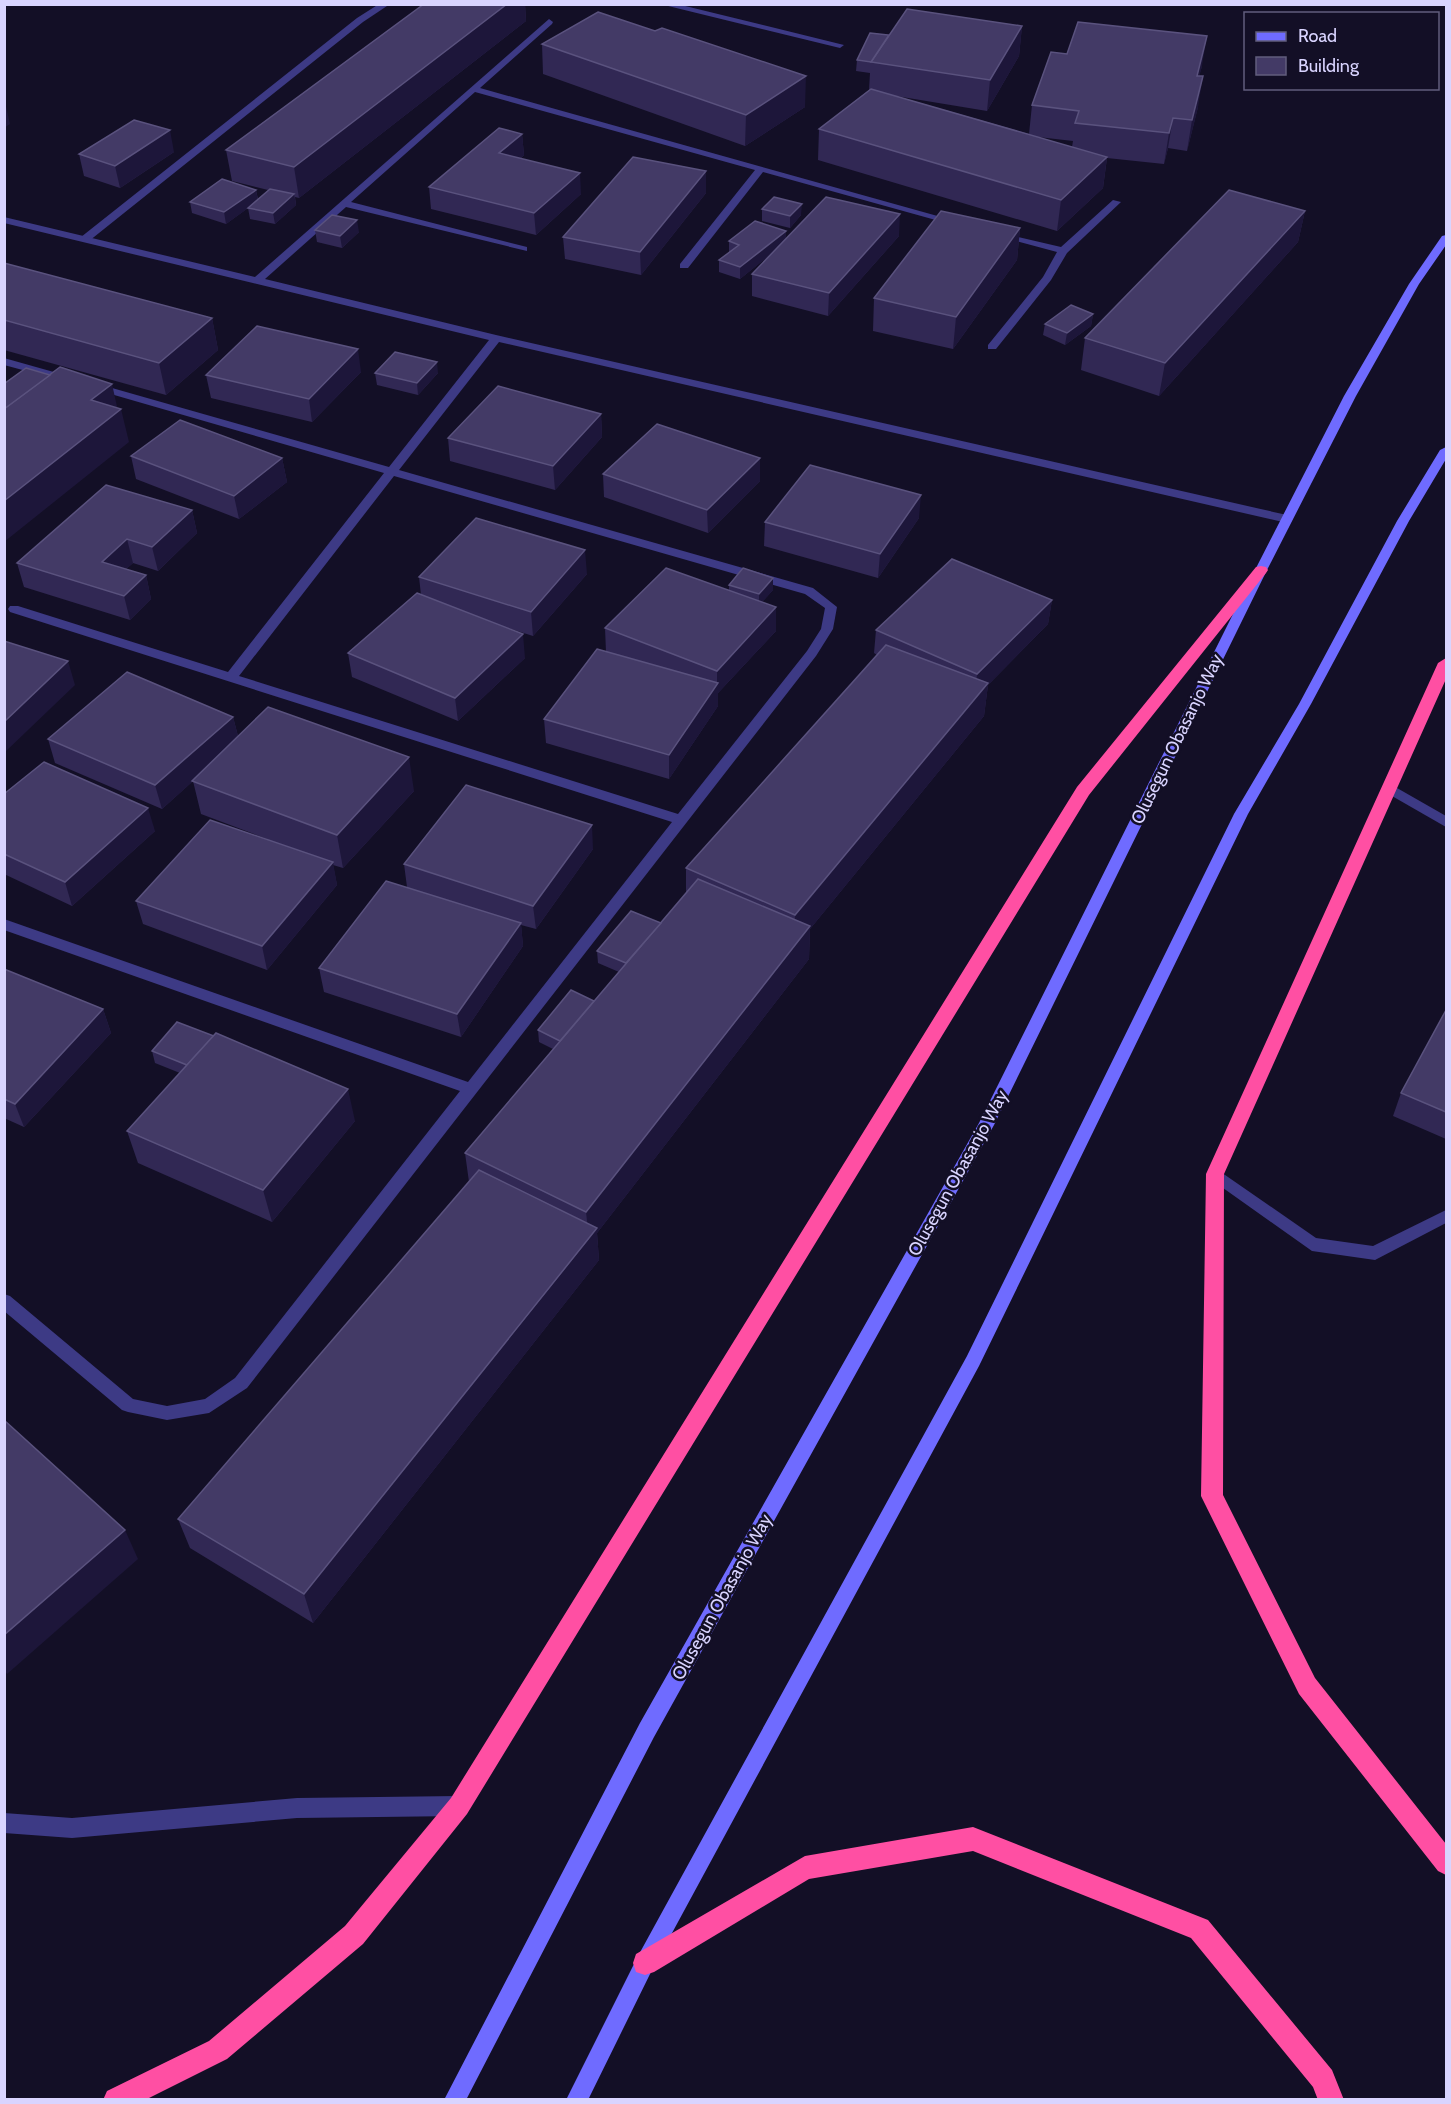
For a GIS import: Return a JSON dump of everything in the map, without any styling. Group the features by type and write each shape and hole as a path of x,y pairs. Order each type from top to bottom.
{"highway":[{"path":"116,2100 218,2050 354,1935 459,1806 1083,791 1261,570"},
{"path":"1446,663 1215,1174 1212,1496 1307,1686 1446,1863"},
{"path":"645,1963 805,1868 974,1839 1198,1929 1323,2079 1331,2100"}],"main road":[{"name":"Olusegun Obasanjo Way","path":"454,2100 647,1730 986,1125 1261,570 1350,396 1414,284 1446,238"},
{"path":"576,2100 645,1963 973,1361 1241,814 1305,704 1403,521 1446,450"}],"street":[{"path":"85,239 360,20 386,4"},
{"path":"664,4 840,45"},
{"path":"258,280 549,22"},
{"path":"474,89 962,224"},
{"path":"684,266 761,169"},
{"path":"992,347 1047,278 1063,251 1116,202"},
{"path":"346,204 524,249"},
{"path":"7,223 85,239 496,338 1287,519"},
{"path":"996,233 1063,251"},
{"path":"230,678 496,338"},
{"path":"4,361 26,372 393,471 809,591 831,607 827,629 812,653 241,1383 208,1406 167,1413 128,1405 4,1301"},
{"path":"15,609 681,820"},
{"path":"1390,789 1446,822"},
{"path":"4,924 471,1089"},
{"path":"1215,1174 1312,1244 1375,1253 1446,1216"},
{"path":"4,1823 72,1828 297,1808 459,1806"}],"building":[{"path":"424,4 507,4 294,167 226,150"},
{"path":"907,9 1022,26 990,80 871,62"},
{"path":"598,12 655,31 662,28 806,76 746,115 542,44"},
{"path":"1078,22 1207,36 1197,76 1203,76 1192,120 1173,118 1169,133 1075,123 1079,111 1032,105 1051,52 1067,54"},
{"path":"870,33 889,35 871,62 857,60"},
{"path":"871,89 1107,157 1061,200 819,129"},
{"path":"134,120 170,130 115,166 79,154"},
{"path":"499,128 522,134 499,153 580,173 534,213 429,187"},
{"path":"633,157 706,171 640,252 563,237"},
{"path":"222,179 256,190 224,212 190,202"},
{"path":"270,189 294,194 273,213 248,208"},
{"path":"1229,190 1305,211 1165,363 1085,338"},
{"path":"774,197 802,204 790,216 762,209"},
{"path":"826,197 900,214 829,293 752,274"},
{"path":"941,211 1020,228 956,317 874,298"},
{"path":"332,215 357,220 340,236 315,230"},
{"path":"755,221 786,231 740,267 719,260 739,245 729,241"},
{"path":"4,263 212,318 159,363 4,320"},
{"path":"1071,305 1093,314 1067,333 1045,324"},
{"path":"257,326 358,349 309,399 206,375"},
{"path":"395,352 437,362 417,383 375,373"},
{"path":"60,367 112,384 91,400 121,409 4,501 4,409"},
{"path":"26,368 50,375 4,409 4,384"},
{"path":"498,386 601,414 553,466 448,438"},
{"path":"180,420 282,458 234,496 131,456"},
{"path":"657,424 760,458 707,510 603,474"},
{"path":"810,465 921,495 880,554 765,522"},
{"path":"106,485 192,510 152,547 127,539 102,562 146,575 124,596 17,563"},
{"path":"476,518 585,550 531,612 419,577"},
{"path":"952,559 1052,600 977,674 876,630"},
{"path":"666,568 776,607 717,671 605,628"},
{"path":"743,568 773,578 759,594 729,585"},
{"path":"417,593 523,634 455,698 348,653"},
{"path":"4,641 68,661 4,722"},
{"path":"886,645 988,683 795,915 686,868"},
{"path":"597,649 718,683 669,755 544,719"},
{"path":"127,672 233,717 155,785 48,739"},
{"path":"268,707 409,757 337,835 192,781"},
{"path":"44,762 148,808 65,882 4,854 4,794"},
{"path":"466,785 592,825 533,906 404,864"},
{"path":"210,820 333,862 262,946 136,901"},
{"path":"698,879 810,926 586,1212 465,1153"},
{"path":"386,881 521,923 457,1014 319,968"},
{"path":"631,911 661,923 626,963 597,951"},
{"path":"4,969 103,1009 15,1104 4,1099"},
{"path":"571,990 594,1001 560,1041 538,1030"},
{"path":"1446,1010 1446,1112 1401,1093"},
{"path":"177,1022 214,1036 187,1065 152,1051"},
{"path":"216,1033 348,1089 263,1190 127,1131"},
{"path":"479,1170 597,1228 304,1594 178,1519"},
{"path":"4,1420 125,1530 4,1635"}]}
